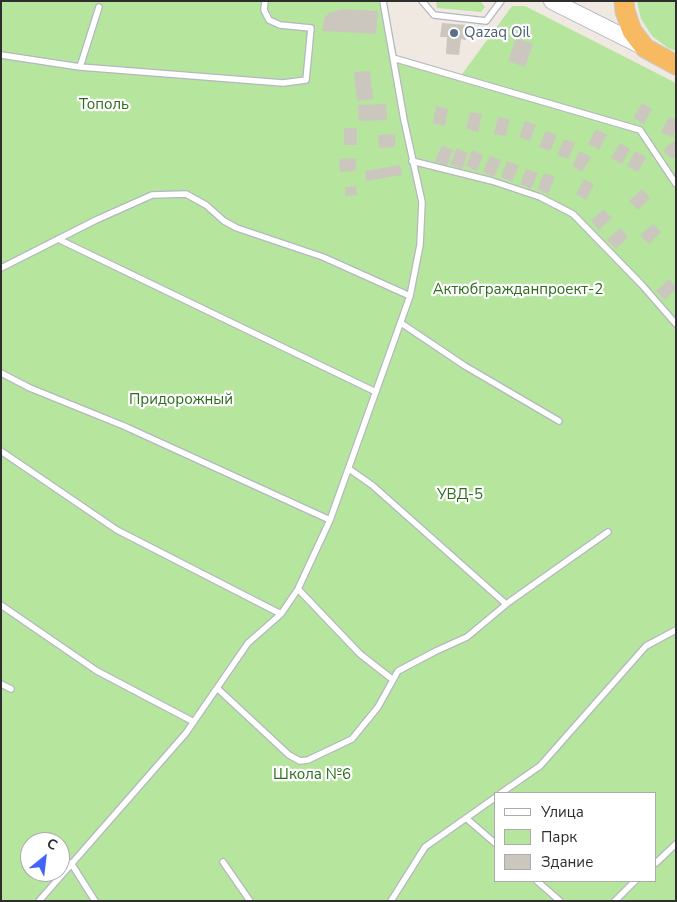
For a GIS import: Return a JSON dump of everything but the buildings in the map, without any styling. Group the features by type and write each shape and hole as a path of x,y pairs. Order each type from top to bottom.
{"highway":[{"path":"624,1 625,11 632,31 645,48 676,65"}],"main road":[{"path":"552,1 645,48"}],"lane":[{"path":"1,55 80,67 283,83 306,80 311,28 280,25 269,20 264,10 265,1"},
{"path":"39,901 194,722 248,643 281,614 298,589 330,520 410,296 420,245 422,202 412,160 383,1"},
{"path":"422,1 434,15 486,20 501,1"},
{"path":"80,67 99,7"},
{"path":"393,58 640,130 676,184"},
{"path":"412,160 524,192 557,205 573,214 642,284 676,324"},
{"path":"1,268 58,239 152,196 186,194 206,205 224,221 237,228 323,257 410,296"},
{"path":"58,239 376,392"},
{"path":"400,322 465,366 559,421"},
{"path":"1,373 30,388 124,426 330,520"},
{"path":"1,451 117,530 281,614"},
{"path":"348,469 372,485 506,604"},
{"path":"217,688 289,754 300,761 308,760 352,739 378,707 392,678 398,671 467,637 506,604 608,532"},
{"path":"298,589 360,654 392,678"},
{"path":"1,605 97,671 194,722"},
{"path":"502,792 540,766 646,646 676,630"},
{"path":"1,684 11,689"},
{"path":"391,901 425,847 494,798"},
{"path":"466,818 494,842"},
{"path":"657,862 676,844"},
{"path":"223,862 250,901"},
{"path":"71,863 96,901"},
{"path":"538,882 560,901"},
{"path":"615,901 634,882"}],"green space":[{"path":"1,1 380,1 393,56 460,77 512,6 525,6 676,83 676,901 1,901"},
{"path":"436,1 481,2 485,7 481,12 437,8"},
{"path":"637,1 676,1 676,51 668,48 652,36 641,19"}],"place":[{"name":"Qazaq Oil","path":"454,33"}],"park label":[{"name":"Тополь","path":"104,105"},
{"name":"Актюбгражданпроект-2","path":"518,290"},
{"name":"Придорожный","path":"181,400"},
{"name":"УВД-5","path":"460,495"},
{"name":"Школа №6","path":"312,775"}]}
